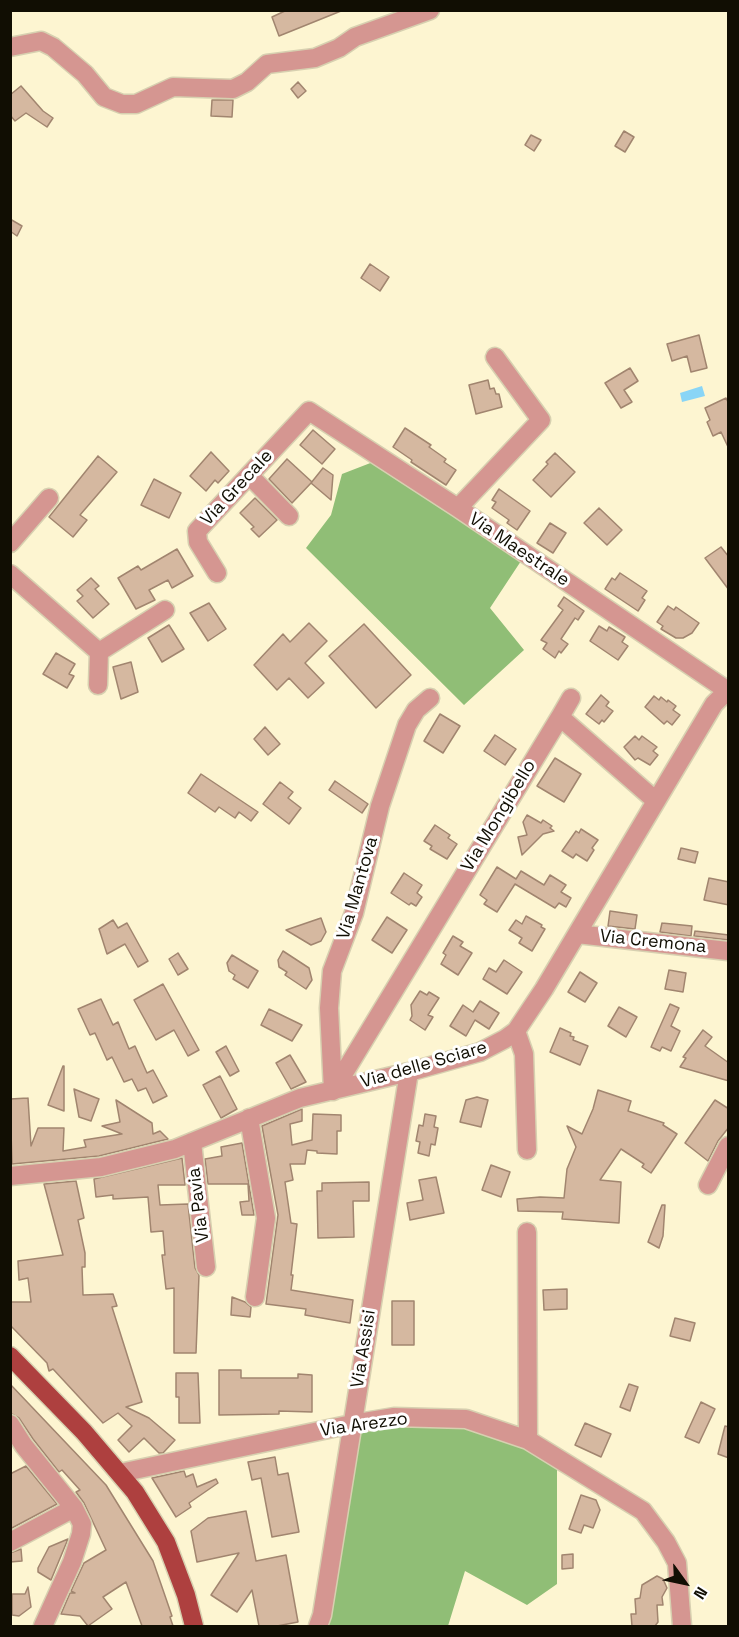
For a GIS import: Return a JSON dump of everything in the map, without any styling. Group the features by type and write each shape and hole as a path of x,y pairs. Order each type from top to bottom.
{"main road":[{"path":"10,1356 84,1432 120,1473 156,1524 166,1542 183,1586 194,1626"}],"street":[{"path":"10,47 41,41 53,47 85,74 104,96 122,104 136,104 173,87 233,89 246,82 267,64 315,58 339,48 355,37 430,10"},
{"path":"458,508 541,420 495,357"},
{"name":"Via Maestrale","path":"309,411 458,508 728,691"},
{"name":"Via Grecale","path":"217,573 198,542 197,531 309,411"},
{"path":"249,475 289,516"},
{"path":"10,543 49,498"},
{"path":"10,574 99,652"},
{"path":"99,652 165,610"},
{"path":"98,685 99,652"},
{"name":"Via delle Sciare","path":"10,1176 102,1167 175,1149 300,1098 480,1052 505,1040 516,1031 577,934 714,704 728,691"},
{"name":"Via Mantova","path":"333,1091 329,1008 332,971 354,913 380,806 407,725 416,710 430,698"},
{"name":"Via Mongibello","path":"333,1091 571,698"},
{"path":"560,717 656,801"},
{"name":"Via Cremona","path":"577,934 729,951"},
{"path":"516,1031 524,1054 526,1150"},
{"name":"Via Assisi","path":"318,1626 322,1615 409,1072"},
{"path":"249,1118 266,1218 255,1297"},
{"name":"Via Pavia","path":"192,1142 206,1267"},
{"path":"708,1185 729,1146"},
{"path":"527,1232 528,1440"},
{"name":"Via Arezzo","path":"120,1473 394,1417 466,1419 528,1440 643,1511 655,1525 677,1563 682,1626"},
{"path":"10,1424 24,1446 74,1508 82,1524 72,1562 43,1626"},
{"path":"10,1542 74,1508"}],"green space":[{"path":"373,462 521,561 490,608 524,650 464,705 306,548 331,515 342,474"},
{"path":"392,1426 463,1428 514,1443 543,1457 557,1468 557,1584 527,1605 465,1571 448,1626 328,1626 355,1440 363,1431"}],"water":[{"path":"702,386 705,396 682,402 680,393"}],"building":[{"path":"287,10 341,11 279,36 272,17"},
{"path":"298,82 306,91 298,98 291,89"},
{"path":"21,86 43,111 53,118 47,127 26,113 15,121 10,115 10,95"},
{"path":"212,100 233,100 232,117 211,116"},
{"path":"624,131 634,137 625,152 615,146"},
{"path":"531,135 541,140 534,151 525,145"},
{"path":"10,219 22,226 17,236 10,231"},
{"path":"370,264 389,277 380,291 361,278"},
{"path":"699,335 707,368 691,372 687,356 672,361 667,344"},
{"path":"630,368 638,381 624,390 632,402 621,408 605,383"},
{"path":"488,380 490,389 494,388 496,394 499,394 502,407 476,414 469,385"},
{"path":"726,398 729,404 729,449 721,432 713,436 707,422 710,420 705,408"},
{"path":"405,428 431,445 429,447 446,459 444,462 456,470 446,485 393,447"},
{"path":"313,430 335,449 322,464 300,445"},
{"path":"211,452 229,471 218,483 215,480 206,491 190,476"},
{"path":"555,453 575,472 551,497 533,480"},
{"path":"98,456 117,472 80,515 87,520 73,537 49,517"},
{"path":"287,459 312,482 292,503 269,479"},
{"path":"323,468 333,475 331,500 311,483"},
{"path":"154,479 181,493 169,518 141,505"},
{"path":"499,489 530,511 517,530 507,523 509,520 492,508 496,502 492,500"},
{"path":"255,498 277,520 259,537 251,529 254,527 240,513"},
{"path":"599,508 622,530 607,545 584,523"},
{"path":"550,523 566,533 553,553 537,543"},
{"path":"721,547 729,557 729,590 705,558"},
{"path":"177,549 193,576 172,588 168,580 149,590 155,600 136,609 118,578 138,566 141,570"},
{"path":"620,573 647,591 642,598 645,600 638,611 605,589 612,578 615,580"},
{"path":"91,578 99,586 95,589 109,604 93,618 77,601 83,596 77,590"},
{"path":"564,597 584,611 578,620 575,618 561,639 568,644 561,653 559,651 555,658 543,649 547,643 541,640 563,610 558,606"},
{"path":"209,603 226,629 208,641 190,613"},
{"path":"668,606 674,610 676,607 699,623 692,633 683,638 676,638 661,629 663,626 657,622"},
{"path":"309,623 327,641 305,663 324,683 308,698 289,678 277,690 254,665 283,634 290,642"},
{"path":"364,624 411,675 376,708 329,656"},
{"path":"169,625 184,649 162,662 148,638"},
{"path":"599,626 607,631 609,627 625,637 622,642 628,646 618,660 590,641"},
{"path":"56,653 75,664 69,674 74,676 67,688 43,674"},
{"path":"131,662 138,692 121,699 113,667"},
{"path":"601,695 609,702 606,706 613,711 604,722 602,720 599,724 586,714"},
{"path":"654,696 659,700 661,697 667,702 668,700 676,706 673,710 680,715 672,725 667,721 664,724 645,707"},
{"path":"440,714 460,726 443,753 424,741"},
{"path":"265,727 280,744 268,755 254,739"},
{"path":"495,735 516,749 505,765 484,751"},
{"path":"635,736 639,740 642,736 657,747 653,751 658,755 650,765 638,758 635,760 624,747"},
{"path":"555,758 581,774 564,802 537,786"},
{"path":"201,774 258,812 251,821 239,812 235,818 219,807 215,812 188,793"},
{"path":"335,781 368,804 362,813 329,790"},
{"path":"280,782 293,792 288,798 301,808 289,824 263,804"},
{"path":"527,815 541,823 543,820 552,826 550,828 554,831 543,834 522,855 518,837 527,835 523,822"},
{"path":"435,825 450,835 448,838 457,844 447,859 430,849 432,846 424,841"},
{"path":"581,829 598,840 587,861 576,854 573,858 562,851 576,831 579,833"},
{"path":"681,848 698,852 695,863 678,859"},
{"path":"497,867 516,879 521,871 544,885 550,875 566,885 561,892 571,898 566,907 559,903 555,908 515,884 497,912 484,904 487,900 480,895"},
{"path":"404,873 422,885 417,893 422,897 416,906 411,903 409,905 391,893"},
{"path":"709,878 729,882 729,905 704,900"},
{"path":"610,911 637,915 635,929 608,926"},
{"path":"526,916 545,929 532,951 519,943 522,938 509,930 516,920 522,924"},
{"path":"387,917 407,930 392,953 372,940"},
{"path":"321,918 326,932 321,941 311,945 286,930"},
{"path":"113,920 118,928 127,923 148,961 138,967 125,944 107,954 99,929"},
{"path":"662,923 692,926 691,936 660,932"},
{"path":"695,931 729,935 729,940 694,936"},
{"path":"453,936 463,942 460,946 472,953 458,975 441,964 446,955 443,953"},
{"path":"283,951 309,968 312,980 306,989 285,975 287,972 279,967 278,960"},
{"path":"178,953 188,969 178,975 169,959"},
{"path":"232,955 258,971 248,988 233,979 235,975 229,971 227,963"},
{"path":"504,960 522,972 507,994 483,979 489,968 496,972"},
{"path":"669,970 686,973 683,992 665,989"},
{"path":"580,972 597,983 585,1002 568,992"},
{"path":"163,984 199,1050 188,1056 174,1030 156,1040 134,1000"},
{"path":"420,991 427,995 429,992 439,998 428,1015 433,1017 425,1030 410,1020 411,1005"},
{"path":"101,999 113,1025 118,1022 129,1049 135,1046 147,1073 153,1070 167,1096 153,1103 146,1088 138,1091 132,1079 124,1082 112,1057 107,1060 95,1033 90,1035 78,1009"},
{"path":"480,1001 499,1013 489,1029 475,1020 466,1036 450,1026 463,1005 473,1012"},
{"path":"670,1004 679,1008 671,1026 680,1031 671,1051 662,1047 660,1051 651,1047"},
{"path":"619,1007 637,1017 626,1037 608,1026"},
{"path":"269,1009 302,1025 292,1041 261,1025"},
{"path":"560,1028 571,1033 573,1040 588,1046 580,1065 550,1052"},
{"path":"703,1030 712,1037 705,1046 729,1063 729,1081 680,1067 686,1058 683,1057"},
{"path":"226,1046 239,1071 230,1076 216,1052"},
{"path":"290,1055 306,1082 291,1089 276,1063"},
{"path":"64,1066 64,1111 48,1105"},
{"path":"220,1076 237,1109 221,1118 203,1085"},
{"path":"74,1089 99,1099 91,1121 79,1117"},
{"path":"598,1090 631,1101 628,1111 664,1123 663,1125 677,1134 651,1173 642,1167 644,1164 621,1149 600,1180 621,1182 619,1223 562,1219 563,1212 518,1211 517,1199 564,1198 567,1169 576,1147 567,1126 582,1134"},
{"path":"477,1097 488,1100 481,1127 460,1122 466,1100"},
{"path":"28,1098 31,1146 38,1128 64,1128 63,1151 86,1147 84,1140 122,1134 102,1126 120,1122 116,1100 152,1123 153,1134 160,1131 168,1139 99,1156 12,1164 10,1099"},
{"path":"715,1100 729,1109 729,1127 718,1141 708,1161 685,1143"},
{"path":"302,1109 302,1121 290,1124 292,1145 312,1140 313,1114 341,1115 341,1131 337,1131 337,1154 307,1150 305,1164 290,1164 293,1180 285,1182 291,1223 297,1224 291,1290 353,1300 350,1323 305,1315 306,1309 266,1304 278,1215 262,1126"},
{"path":"425,1114 436,1116 434,1127 438,1128 435,1145 431,1144 429,1156 418,1153 420,1142 416,1141 419,1125 423,1126"},
{"path":"242,1143 254,1215 242,1215 240,1202 249,1201 248,1184 208,1184 205,1159 222,1156 221,1147"},
{"path":"182,1158 185,1185 158,1185 160,1205 188,1204 195,1268 199,1275 196,1353 174,1353 174,1288 166,1289 162,1255 165,1255 163,1231 151,1232 148,1197 113,1199 113,1195 96,1197 94,1179"},
{"path":"491,1165 510,1172 501,1197 482,1190"},
{"path":"436,1177 444,1213 410,1220 407,1203 423,1200 419,1180"},
{"path":"76,1181 84,1218 78,1220 85,1253 85,1267 82,1267 83,1295 113,1294 117,1306 112,1307 142,1402 126,1407 149,1418 175,1440 163,1453 159,1453 144,1438 129,1452 118,1440 132,1426 118,1413 103,1423 53,1369 49,1371 47,1363 10,1325 10,1302 31,1302 28,1278 19,1280 18,1261 63,1255 44,1184"},
{"path":"369,1182 369,1201 353,1201 354,1237 318,1238 317,1191 322,1191 322,1183"},
{"path":"662,1205 665,1205 663,1236 659,1248 648,1242"},
{"path":"567,1289 567,1309 544,1310 543,1290"},
{"path":"232,1297 251,1307 250,1317 231,1315"},
{"path":"392,1301 414,1301 414,1345 392,1345"},
{"path":"675,1318 695,1323 690,1341 670,1336"},
{"path":"219,1370 241,1370 241,1378 298,1378 298,1374 312,1375 312,1412 279,1411 279,1414 219,1415"},
{"path":"176,1373 198,1373 200,1423 179,1423"},
{"path":"10,1384 106,1485 153,1561 172,1616 170,1617 173,1626 142,1626 126,1582 103,1597 112,1609 88,1626 80,1616 61,1614 70,1593 75,1593 71,1591 84,1563 106,1550 84,1503 76,1492 80,1490 62,1470 59,1472 19,1418 10,1413"},
{"path":"629,1384 638,1387 630,1411 620,1407"},
{"path":"701,1402 715,1409 699,1443 685,1437"},
{"path":"585,1423 611,1434 601,1457 575,1445"},
{"path":"725,1426 729,1427 729,1458 718,1454"},
{"path":"275,1457 278,1475 288,1473 299,1532 272,1537 261,1478 252,1480 248,1462"},
{"path":"26,1466 57,1504 10,1529 10,1474"},
{"path":"184,1471 186,1477 193,1474 197,1487 216,1479 218,1483 189,1503 191,1507 176,1517 152,1478"},
{"path":"581,1495 596,1500 600,1510 593,1528 584,1525 581,1533 569,1529"},
{"path":"246,1511 256,1561 286,1555 298,1622 277,1626 259,1626 252,1590 237,1612 211,1595 239,1553 197,1562 191,1531 208,1518"},
{"path":"68,1539 51,1580 38,1572 49,1547"},
{"path":"21,1549 22,1561 10,1562 10,1553"},
{"path":"573,1554 573,1568 562,1569 562,1555"},
{"path":"657,1576 663,1579 667,1588 662,1597 663,1605 657,1605 658,1622 655,1626 632,1626 631,1614 636,1614 635,1599 640,1598 642,1585"},
{"path":"28,1587 31,1607 19,1616 12,1615 12,1594 25,1594"}]}
